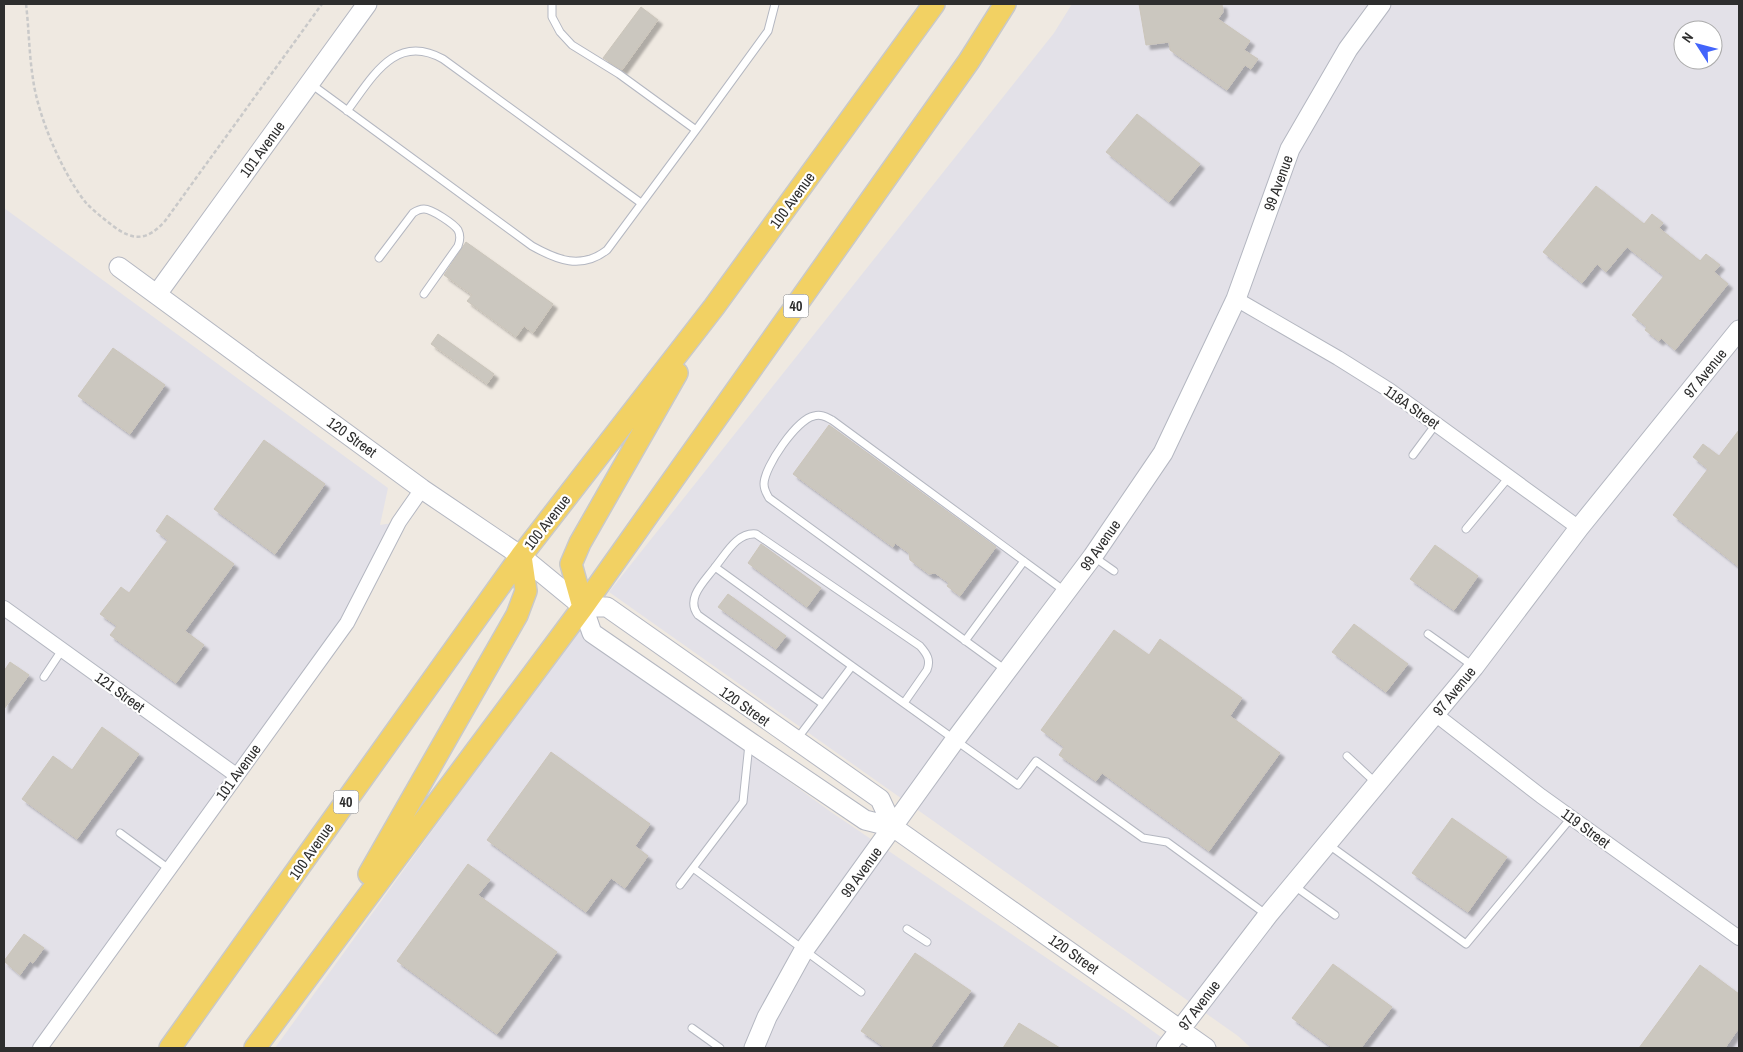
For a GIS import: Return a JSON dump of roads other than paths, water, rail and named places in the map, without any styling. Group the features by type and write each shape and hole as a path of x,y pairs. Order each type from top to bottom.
{"main road":[{"name":"100 Avenue","path":"170,1048 521,556 714,307 934,4"},
{"name":"40","path":"255,1048 323,954 583,607 969,61 1005,4"},
{"path":"583,607 572,564 580,543 714,307"},
{"path":"323,954 517,615 526,591 521,556"}],"street":[{"name":"101 Avenue","path":"157,294 367,4"},
{"name":"99 Avenue","path":"754,1048 767,1017 804,950 955,740 1094,556 1162,453 1236,299 1290,149 1348,49 1380,4"},
{"name":"120 Street","path":"119,267 422,489 521,556 583,607 592,632 865,820 893,826 1206,1048"},
{"name":"118A Street","path":"1236,299 1389,390 1579,528"},
{"name":"97 Avenue","path":"1166,1048 1292,884 1474,667 1579,528 1738,334"},
{"name":"101 Avenue","path":"40,1048 347,623 398,522 422,489"},
{"name":"120 Street","path":"583,607 607,607 880,799 893,826"},
{"name":"121 Street","path":"4,608 236,775"},
{"name":"119 Street","path":"1435,714 1571,818 1739,938"}],"lane":[{"path":"552,4 552,17 560,32 572,44 619,74 696,130"},
{"path":"310,83 532,246 550,256 582,262 596,258 606,250 696,130 768,31 775,4"},
{"path":"347,111 383,64 395,56 407,52 432,53 641,203"},
{"path":"379,258 417,210 433,211 457,228 460,240 458,246 424,294"},
{"path":"1007,671 770,498 765,491 765,474 798,425 815,415 832,420 1067,592"},
{"path":"1413,455 1436,424"},
{"path":"1466,529 1508,476"},
{"path":"823,704 693,609 692,601 715,567 744,535 756,534 920,646 929,660 929,665 904,703"},
{"path":"1094,556 1114,571"},
{"path":"966,641 1024,561"},
{"path":"715,567 1018,785 1036,761 1143,838 1167,842 1268,915"},
{"path":"1428,634 1474,667"},
{"path":"44,677 62,650"},
{"path":"796,741 852,666"},
{"path":"680,885 743,802 750,742"},
{"path":"1346,756 1377,783"},
{"path":"1326,843 1466,944 1571,818"},
{"path":"120,833 169,868"},
{"path":"693,868 861,992"},
{"path":"1292,884 1335,915"},
{"path":"907,929 926,942"},
{"path":"692,1028 720,1048"}]}
